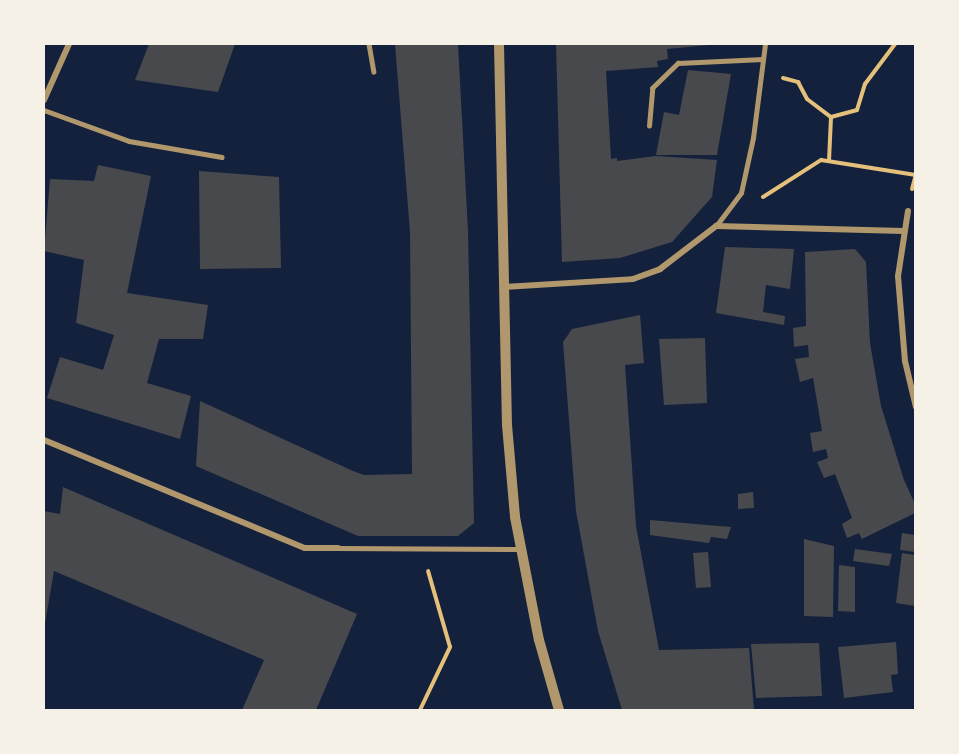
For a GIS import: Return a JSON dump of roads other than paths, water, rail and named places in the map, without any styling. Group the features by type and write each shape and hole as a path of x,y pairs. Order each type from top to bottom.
{"street":[{"path":"44,100 69,44"},
{"path":"499,44 507,425 515,517 539,640 559,711"},
{"path":"908,211 903,231 898,276 905,361 915,407"},
{"path":"503,287 633,279 660,269 716,226 903,231"},
{"path":"44,440 304,548 521,549"}],"lane":[{"path":"369,44 374,72"},
{"path":"716,226 741,193 753,138 765,44"},
{"path":"649,126 652,88 678,63 763,59"},
{"path":"44,110 129,141 222,157"}]}
